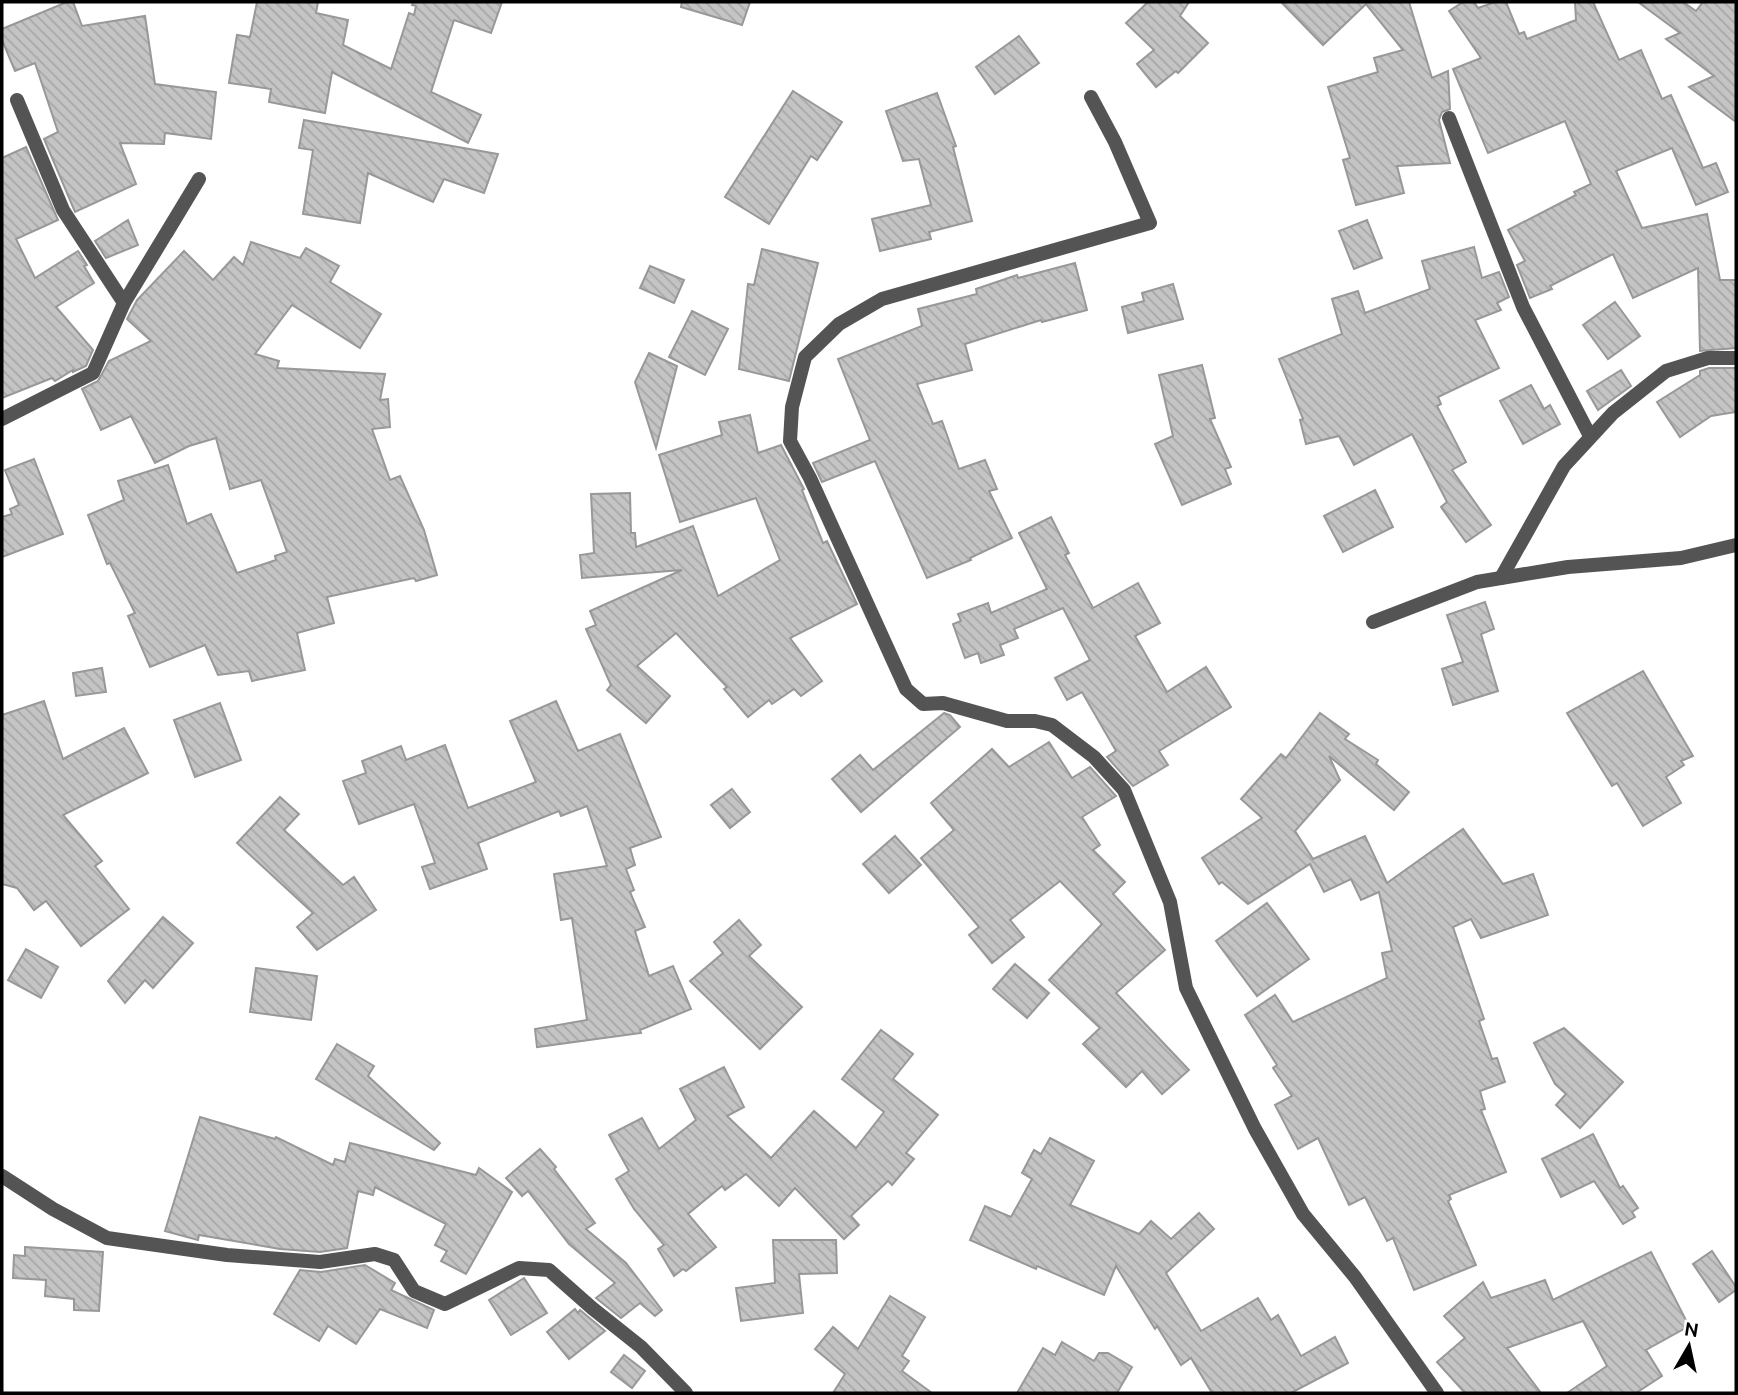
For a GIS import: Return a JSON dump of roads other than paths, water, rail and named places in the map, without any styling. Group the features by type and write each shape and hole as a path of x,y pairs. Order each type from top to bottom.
{"street":[{"path":"1091,97 1115,142 1150,223 882,299 839,324 805,356 792,407 790,441 906,690 923,704 943,703 1007,721 1035,721 1052,725 1094,757 1124,790 1170,902 1186,988 1255,1129 1303,1214 1355,1277 1437,1393"},
{"path":"17,100 63,210 124,303"},
{"path":"1449,118 1523,307 1590,436"},
{"path":"2,419 93,373 124,303 199,179 166,234"},
{"path":"1501,578 1564,466 1613,413 1666,371 1708,358 1736,358"},
{"path":"1373,622 1477,582 1568,567 1681,558 1736,545"},
{"path":"2,1176 53,1209 107,1238 227,1255 320,1262 375,1254 394,1260 414,1291 445,1304 519,1268 549,1270 641,1347 686,1393"}]}
